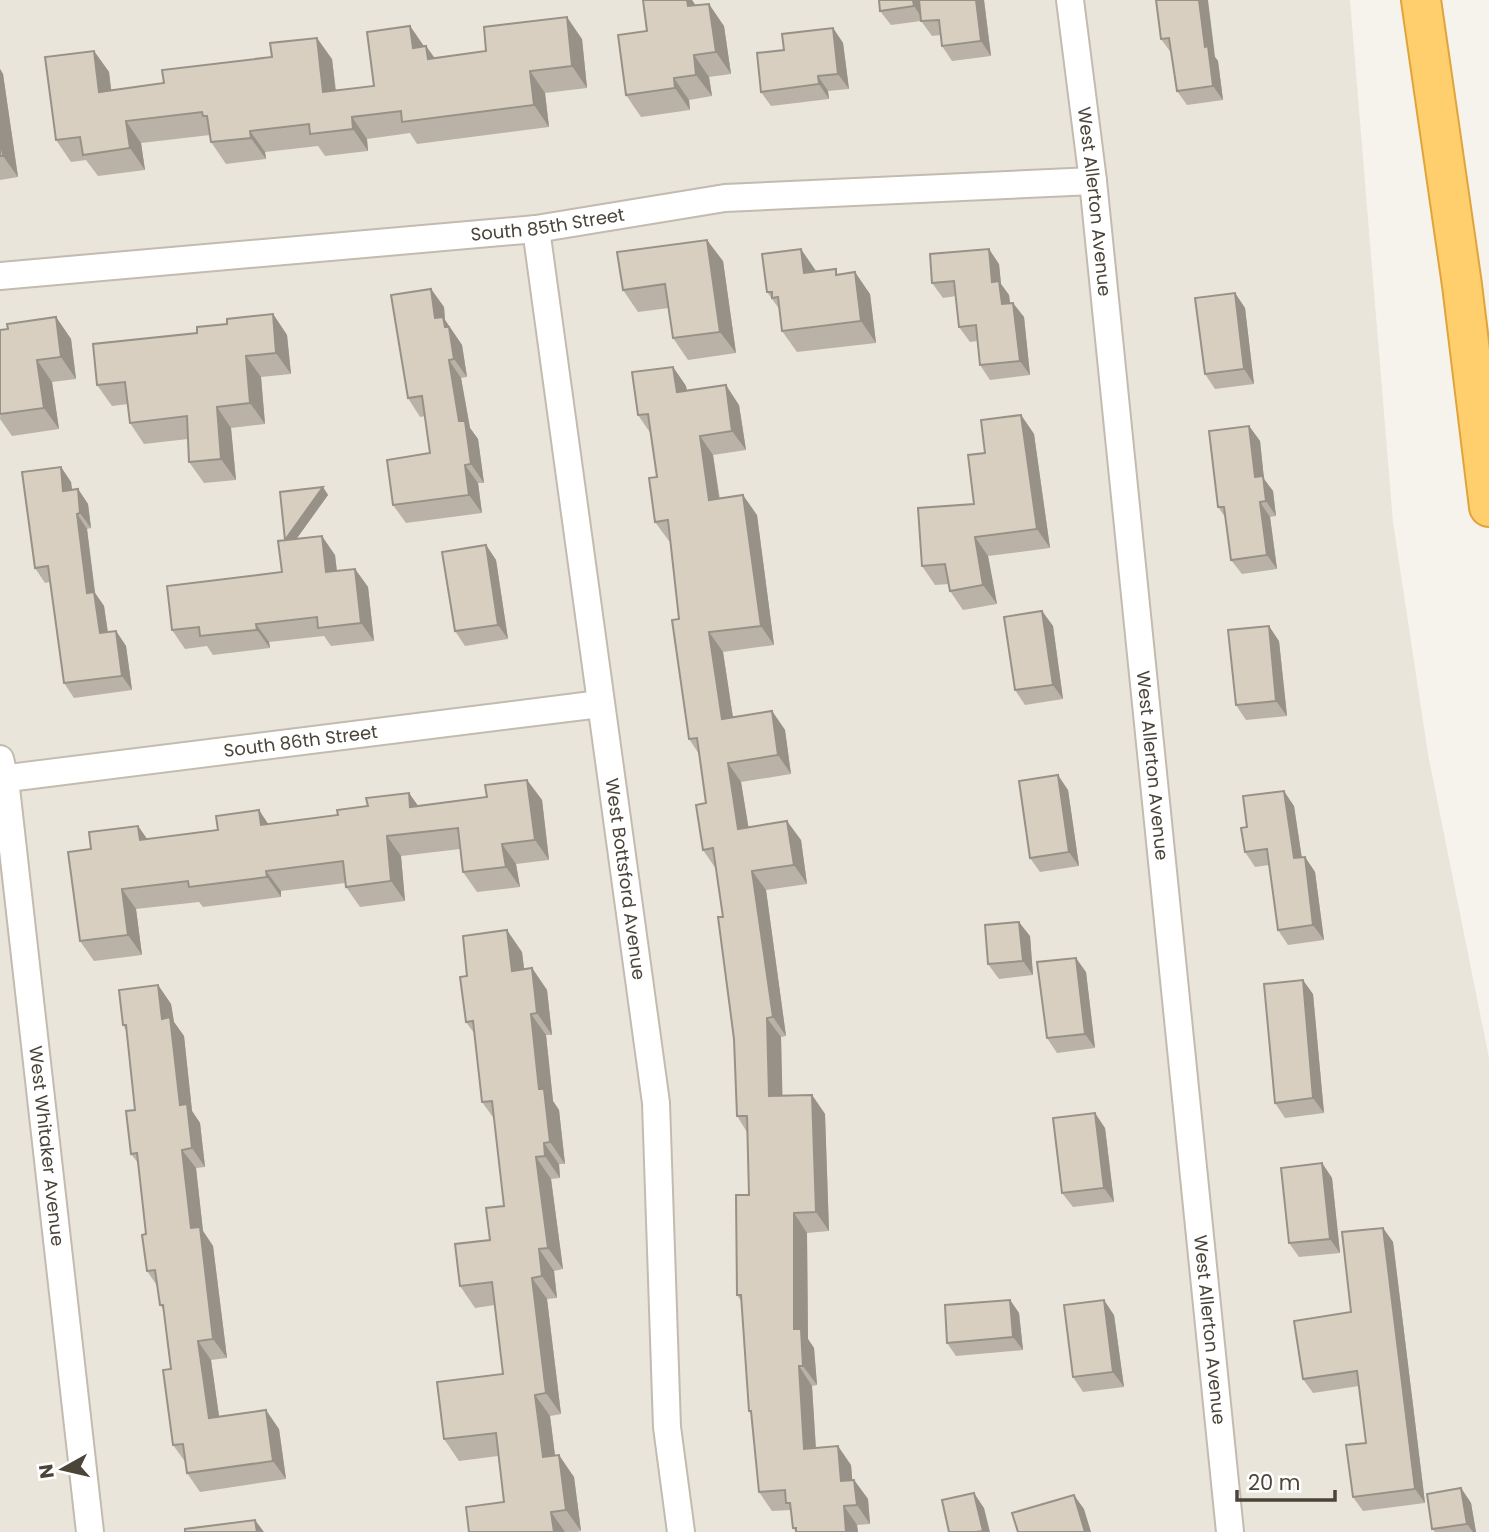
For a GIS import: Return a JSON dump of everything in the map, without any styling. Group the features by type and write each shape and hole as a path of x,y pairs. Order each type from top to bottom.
{"highway":[{"path":"1421,0 1462,285 1489,507"}],"street":[{"name":"West Allerton Avenue","path":"1070,0 1093,181 1230,1532"},
{"name":"South 85th Street","path":"0,276 536,229 725,198 1093,181"},
{"name":"West Bottsford Avenue","path":"536,229 656,1102 667,1427 681,1532"},
{"name":"South 86th Street","path":"2,772 600,704"},
{"name":"West Whitaker Avenue","path":"2,772 90,1532"}],"shaded area":[{"path":"0,0 1350,0 1393,522 1428,754 1489,1058 1489,1532 0,1532"}],"building":[{"path":"643,0 687,0 688,6 709,4 716,52 694,55 696,75 674,78 675,88 626,95 618,35 647,31"},
{"path":"879,0 913,0 914,6 880,11"},
{"path":"919,0 976,0 981,41 942,46 939,20 921,21"},
{"path":"1156,0 1199,0 1213,86 1177,91 1169,38 1161,39"},
{"path":"567,17 572,66 530,71 534,105 402,122 401,111 352,117 353,129 310,134 309,124 250,131 251,138 211,142 207,116 203,116 202,112 126,121 130,148 83,155 80,137 56,140 45,57 94,51 99,92 164,83 162,70 272,57 270,43 317,38 323,92 374,86 367,32 410,26 413,48 426,46 428,59 486,51 484,27"},
{"path":"833,28 838,74 818,76 819,84 761,92 757,53 784,50 782,34"},
{"path":"0,135 3,156 0,156"},
{"path":"707,240 720,332 673,338 665,284 623,290 617,252"},
{"path":"801,249 804,273 836,269 836,275 855,272 861,321 782,331 778,297 772,298 772,292 767,292 762,254"},
{"path":"989,249 992,282 999,281 1002,304 1013,303 1020,361 980,365 976,325 959,327 954,281 932,283 930,254"},
{"path":"431,289 435,318 443,317 445,327 449,327 454,359 449,360 459,421 465,421 471,464 465,465 469,495 393,505 387,460 430,453 422,396 408,398 391,295"},
{"path":"1235,293 1244,369 1205,374 1195,298"},
{"path":"273,314 276,353 246,356 250,403 217,407 221,459 189,462 187,416 130,423 125,382 97,385 93,344 197,333 197,327 227,324 227,319"},
{"path":"56,317 61,357 37,360 44,408 0,414 0,330 8,329 7,324"},
{"path":"673,367 677,392 726,385 732,431 700,436 709,500 743,495 761,626 709,632 722,719 772,711 778,755 728,763 738,829 787,821 794,865 752,871 773,1017 767,1018 769,1096 812,1095 816,1212 794,1213 794,1329 801,1329 803,1366 799,1366 804,1449 838,1446 841,1481 854,1480 857,1505 844,1506 846,1532 796,1532 796,1528 793,1528 790,1503 786,1503 785,1490 759,1492 749,1411 741,1295 737,1295 736,1195 749,1195 747,1116 737,1116 734,1039 718,917 723,917 713,848 703,850 696,805 706,803 697,738 689,739 672,620 679,619 668,520 655,522 649,478 657,477 648,414 638,415 632,372"},
{"path":"1021,415 1037,529 975,537 983,585 950,591 945,564 922,566 918,508 974,504 968,455 985,453 981,420"},
{"path":"1249,426 1255,477 1263,476 1266,501 1260,502 1267,555 1231,560 1224,507 1218,507 1209,431"},
{"path":"61,467 63,491 78,489 80,513 77,514 87,593 94,592 100,633 116,631 122,676 64,683 48,566 35,568 22,472"},
{"path":"323,487 285,540 280,492"},
{"path":"322,536 326,572 355,569 361,623 318,628 317,617 256,624 257,630 200,636 199,627 172,630 167,586 282,572 278,541"},
{"path":"486,545 498,625 455,631 442,552"},
{"path":"1042,611 1053,685 1015,690 1004,617"},
{"path":"1269,626 1276,701 1236,705 1228,630"},
{"path":"1058,775 1069,852 1030,858 1019,781"},
{"path":"527,780 535,840 502,844 506,867 463,872 458,828 387,836 391,881 346,887 343,861 266,871 267,877 189,887 188,881 122,889 128,935 80,941 68,852 91,849 89,832 138,826 140,840 218,830 216,816 259,810 261,825 338,815 337,810 368,806 366,798 409,793 410,807 487,797 485,785"},
{"path":"1284,791 1294,858 1305,857 1313,925 1278,930 1267,849 1245,852 1241,828 1247,827 1243,796"},
{"path":"1019,922 1023,961 988,964 985,925"},
{"path":"507,930 512,971 532,968 537,1013 531,1014 539,1089 544,1089 550,1142 544,1143 545,1156 536,1157 548,1248 539,1249 542,1276 532,1278 546,1393 535,1395 543,1457 559,1455 566,1510 551,1512 554,1532 469,1532 466,1507 504,1502 496,1433 444,1439 437,1382 503,1374 492,1282 460,1286 455,1244 490,1240 486,1208 504,1206 492,1101 482,1102 473,1021 466,1022 460,977 467,976 463,936"},
{"path":"1076,958 1085,1034 1047,1038 1037,962"},
{"path":"1303,980 1313,1098 1275,1103 1264,984"},
{"path":"158,985 162,1019 170,1017 180,1105 187,1104 192,1148 182,1150 191,1228 200,1227 213,1339 198,1341 209,1418 266,1410 273,1461 187,1473 183,1444 173,1445 163,1370 171,1369 163,1305 160,1305 155,1270 147,1271 142,1235 146,1234 137,1153 131,1154 126,1111 135,1110 126,1025 123,1025 119,990"},
{"path":"1095,1113 1104,1188 1062,1193 1053,1118"},
{"path":"1322,1163 1330,1239 1289,1243 1281,1168"},
{"path":"1383,1228 1415,1489 1353,1497 1346,1445 1366,1443 1357,1371 1303,1379 1294,1321 1351,1312 1342,1232"},
{"path":"1010,1300 1013,1337 947,1343 945,1305"},
{"path":"1104,1300 1113,1372 1073,1377 1064,1305"},
{"path":"1461,1488 1467,1524 1432,1529 1427,1494"},
{"path":"974,1493 983,1531 949,1532 942,1500"},
{"path":"1074,1495 1085,1532 1018,1532 1012,1513"},
{"path":"255,1520 257,1532 185,1532 185,1529"}]}
